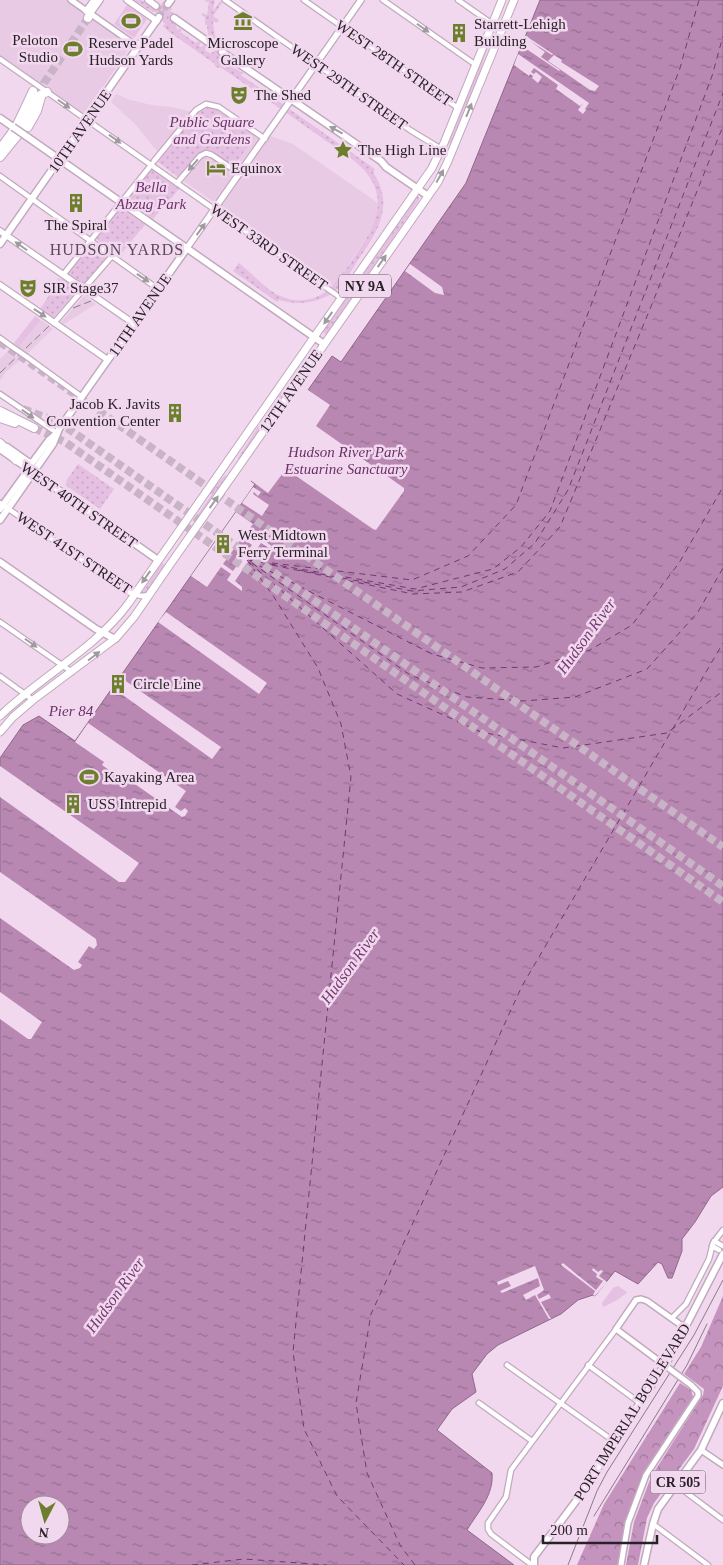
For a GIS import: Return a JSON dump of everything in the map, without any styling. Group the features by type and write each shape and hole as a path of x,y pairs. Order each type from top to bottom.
{"highway":[{"name":"12TH AVENUE","path":"0,716 102,632 121,614 258,419 418,189 441,150 502,0"},
{"name":"12TH AVENUE","path":"0,732 33,700 115,639 149,595 441,176 514,0"},
{"path":"0,149 10,143 20,128 37,92 35,88"},
{"path":"0,162 12,152 34,118 44,95"},
{"path":"0,157 22,130 38,96 44,95"},
{"path":"0,157 18,142"},
{"path":"0,417 34,428"},
{"path":"258,419 266,419 270,422"},
{"path":"1,446 16,460"},
{"path":"232,455 239,466"}],"main road":[{"path":"87,14 94,0"},
{"path":"87,14 100,0"},
{"path":"127,0 158,19"},
{"path":"148,0 156,6"},
{"name":"11TH AVENUE","path":"31,468 34,461 49,440 57,433 215,210 361,0"},
{"path":"174,18 211,44"},
{"name":"10TH AVENUE","path":"0,244 158,19"},
{"path":"222,52 366,150 386,167 428,196"},
{"path":"0,118 324,344"},
{"path":"0,231 133,324"},
{"path":"0,285 108,360"},
{"name":"11TH AVENUE","path":"0,520 3,506 31,468 54,444 57,433"},
{"name":"WEST 40TH STREET","path":"1,446 158,560"},
{"name":"WEST 40TH STREET","path":"16,460 31,468"},
{"path":"0,562 115,639"},
{"name":"PORT IMPERIAL BOULEVARD","path":"531,1563 579,1498 671,1355 722,1250"},
{"name":"CR 505","path":"644,1565 658,1509 701,1450 723,1404"}],"street":[{"path":"70,0 87,14 138,47"},
{"name":"WEST 29TH STREET","path":"225,0 450,155"},
{"name":"WEST 28TH STREET","path":"304,0 458,108"},
{"path":"383,0 476,65"},
{"path":"458,0 501,30"},
{"name":"WEST 33RD STREET","path":"0,59 44,95 87,120 153,163 177,183 341,298"},
{"path":"63,275 196,110 206,104 219,107 264,139"},
{"path":"177,183 200,156 207,153 240,174"},
{"path":"0,176 158,289"},
{"path":"54,323 112,256"},
{"path":"0,338 82,397"},
{"path":"0,394 57,433"},
{"name":"WEST 41ST STREET","path":"3,506 134,595 149,595"},
{"path":"0,622 72,672"},
{"path":"0,676 33,700"},
{"path":"672,1318 686,1304 709,1259 713,1243 723,1230"},
{"path":"713,1243 722,1250"},
{"path":"531,1563 491,1534 487,1525 506,1497 511,1470 636,1300 644,1299 685,1328"},
{"path":"616,1329 698,1392 698,1396 646,1475 628,1523 621,1565"},
{"path":"507,1365 615,1442"},
{"path":"588,1365 640,1404"},
{"path":"479,1403 532,1442"},
{"path":"701,1450 723,1465"},
{"path":"676,1484 723,1520"},
{"path":"653,1524 708,1565"}],"shaded area":[{"path":"0,0 66,0 90,19 131,46 85,113 82,113 0,56"},
{"path":"116,94 130,100 172,107 232,122 293,144 378,203 376,221 373,228 334,286 185,182 173,171 135,124 111,102"},
{"path":"84,296 96,304 64,324 61,322"},
{"path":"41,320 53,329 28,353 19,347"},
{"path":"8,351 20,360 6,372 0,381 0,359"}],"green space":[{"name":"The High Line","path":"134,0 141,0 155,9 158,3 161,5 165,0 172,9 170,11 173,13 177,30 180,28 182,31 180,32 196,43 198,41 201,43 199,45 201,47 207,46 205,50 211,54 214,52 208,35 207,25 205,25 205,17 201,15 203,13 207,15 209,2 204,0 215,0 213,11 220,1 222,3 213,16 219,20 217,23 213,21 219,49 225,59 243,73 241,75 375,169 373,172 383,196 381,218 372,239 346,279 331,294 310,302 294,303 279,300 277,302 233,271 239,263 264,286 285,298 305,300 322,294 329,289 353,259 374,223 377,214 377,194 369,176 357,163 220,67 218,68 168,31 163,26 165,24 154,11"},
{"name":"Reserve Padel Hudson Yards","path":"127,5 147,19 134,38 114,24"},
{"path":"493,32 452,144 449,143"},
{"name":"Public Square and Gardens","path":"206,107 217,110 255,136 233,167 207,152 198,156 178,177 158,162 198,112"},
{"name":"Bella Abzug Park","path":"152,168 180,188 153,219 127,200"},
{"path":"417,197 419,197 419,200 327,335 323,332"},
{"name":"Bella Abzug Park","path":"121,208 145,225 119,256 96,239"},
{"name":"Bella Abzug Park","path":"90,245 108,257 82,284 68,274"},
{"path":"58,278 61,280 62,278 78,290 53,318 40,309 50,294 47,291 55,285"},
{"path":"35,316 41,320 19,347 14,343"},
{"path":"312,348 292,378 279,403 269,417 265,416"},
{"path":"262,421 265,423 238,461 239,456"},
{"path":"78,464 114,489 100,509 65,485"},
{"path":"225,475 228,477 197,520 195,518 212,494 214,487"},
{"path":"162,563 166,566 147,592 141,594"},
{"path":"618,1286 627,1292 603,1307 602,1303 613,1288"},
{"path":"723,1296 723,1386 694,1449 654,1503 647,1518 638,1565 626,1565 634,1522 651,1477 703,1395 704,1389 684,1374 701,1347"},
{"path":"680,1383 691,1390 693,1397 645,1470 625,1526 619,1565 577,1565 604,1504"}],"water":[{"name":"Hudson River","path":"540,0 723,0 723,1187 711,1196 682,1239 682,1251 672,1278 668,1278 662,1264 658,1262 638,1284 615,1271 595,1296 578,1300 561,1314 498,1345 487,1354 472,1374 476,1392 452,1409 437,1430 492,1473 488,1496 467,1530 514,1565 0,1565 0,758 23,725 39,716 75,741 255,484 251,481 312,393 308,390 332,356 341,362 466,183"}],"pier":[{"path":"526,36 553,54 530,41 545,52 541,57 559,71 522,46"},
{"path":"518,54 589,103 583,114 578,110 583,103 580,106 556,89 558,85 534,68 531,72 534,74 536,72 542,77 538,83 532,78 533,76 530,74 529,76 514,65"},
{"path":"554,55 562,60 561,62 599,86 595,91 590,90 548,61"},
{"path":"410,264 442,287 444,295 435,293 405,271"},
{"path":"308,390 330,405 316,426 404,488 404,491 376,530 286,469 268,493 249,479 309,394 306,391"},
{"path":"253,487 261,492 258,496 254,492 253,494 269,505 262,516 242,503"},
{"path":"236,512 253,524 244,536 254,542 258,536 273,547 269,548 261,543 235,581 242,587 242,591 227,580 231,574 221,567 207,587 191,576","holes":["242,538 252,545 233,571 223,564"]},
{"path":"166,612 267,683 259,694 158,622"},
{"path":"120,677 221,747 212,759 113,688"},
{"name":"Pier 84","path":"88,723 186,791 175,807 181,811 185,808 188,811 185,816 182,817 122,775 119,777 102,765 104,762 75,742"},
{"path":"0,766 139,863 125,882 119,882 0,797"},
{"path":"0,872 96,939 97,945 94,949 89,946 78,962 82,965 80,968 74,970 0,918"},
{"path":"0,992 42,1022 31,1039 28,1039 0,1019"},
{"path":"563,1263 596,1290 603,1281 596,1277 597,1274 592,1270 593,1268 598,1272 603,1271 599,1276 607,1282 595,1296 593,1295 595,1291 561,1265"},
{"path":"535,1266 544,1290 537,1295 539,1299 549,1294 551,1298 541,1302 551,1319 549,1319 535,1295 526,1300 523,1295 540,1286 538,1278 502,1293 500,1291 511,1286 508,1281 498,1285 497,1282"}],"ferry route":[{"path":"272,563 412,580 468,556 516,505 680,68 699,0"},
{"path":"248,560 415,589 493,569 521,547 550,511 712,76 723,36"},
{"path":"299,570 412,591 461,587 505,569 535,543 568,490 723,93"},
{"path":"272,565 413,594 462,592 518,572 560,527 723,126"},
{"path":"250,561 432,654 482,668 536,667 590,650 632,625 679,563 723,487"},
{"path":"247,560 274,597 318,668 341,724 351,777 293,1352 304,1429 337,1496 404,1565"},
{"path":"249,562 397,694 481,732 563,748 667,733 723,691"},
{"path":"252,563 410,675 467,697 523,701 575,697 647,669 698,612 723,568"},
{"path":"415,1565 400,1545 367,1473 356,1403 371,1314 522,986 723,643"},
{"path":"192,1565 244,1559 327,1565"}],"tunnel":[{"path":"159,17 168,4"},
{"path":"156,6 164,11"},
{"path":"41,95 44,83 88,18"},
{"path":"211,44 222,52"},
{"path":"0,342 723,847"},
{"path":"23,409 50,419 70,430 723,886"},
{"path":"34,428 65,442 723,902"}],"tram line":[{"path":"568,1565 597,1491 607,1472 694,1335 723,1280"},
{"path":"594,1516 687,1365 707,1324"}],"railway":[{"path":"73,308 91,301"},
{"path":"0,373 49,326"}],"place":[{"name":"Reserve Padel Hudson Yards","path":"131,21"},
{"name":"Microscope Gallery","path":"243,21"},
{"name":"Starrett-Lehigh Building","path":"459,33"},
{"name":"Peloton Studio","path":"73,49"},
{"name":"The Shed","path":"239,95"},
{"name":"The High Line","path":"343,150"},
{"name":"Equinox","path":"216,168"},
{"name":"The Spiral","path":"76,203"},
{"name":"SIR Stage37","path":"28,288"},
{"name":"Jacob K. Javits Convention Center","path":"175,413"},
{"name":"West Midtown Ferry Terminal","path":"223,544"},
{"name":"Circle Line","path":"118,684"},
{"name":"Kayaking Area","path":"89,777"},
{"name":"USS Intrepid","path":"73,804"}],"district":[{"name":"HUDSON YARDS","path":"117,249"}],"park label":[{"name":"Hudson River Park Estuarine Sanctuary","path":"346,460"}]}
